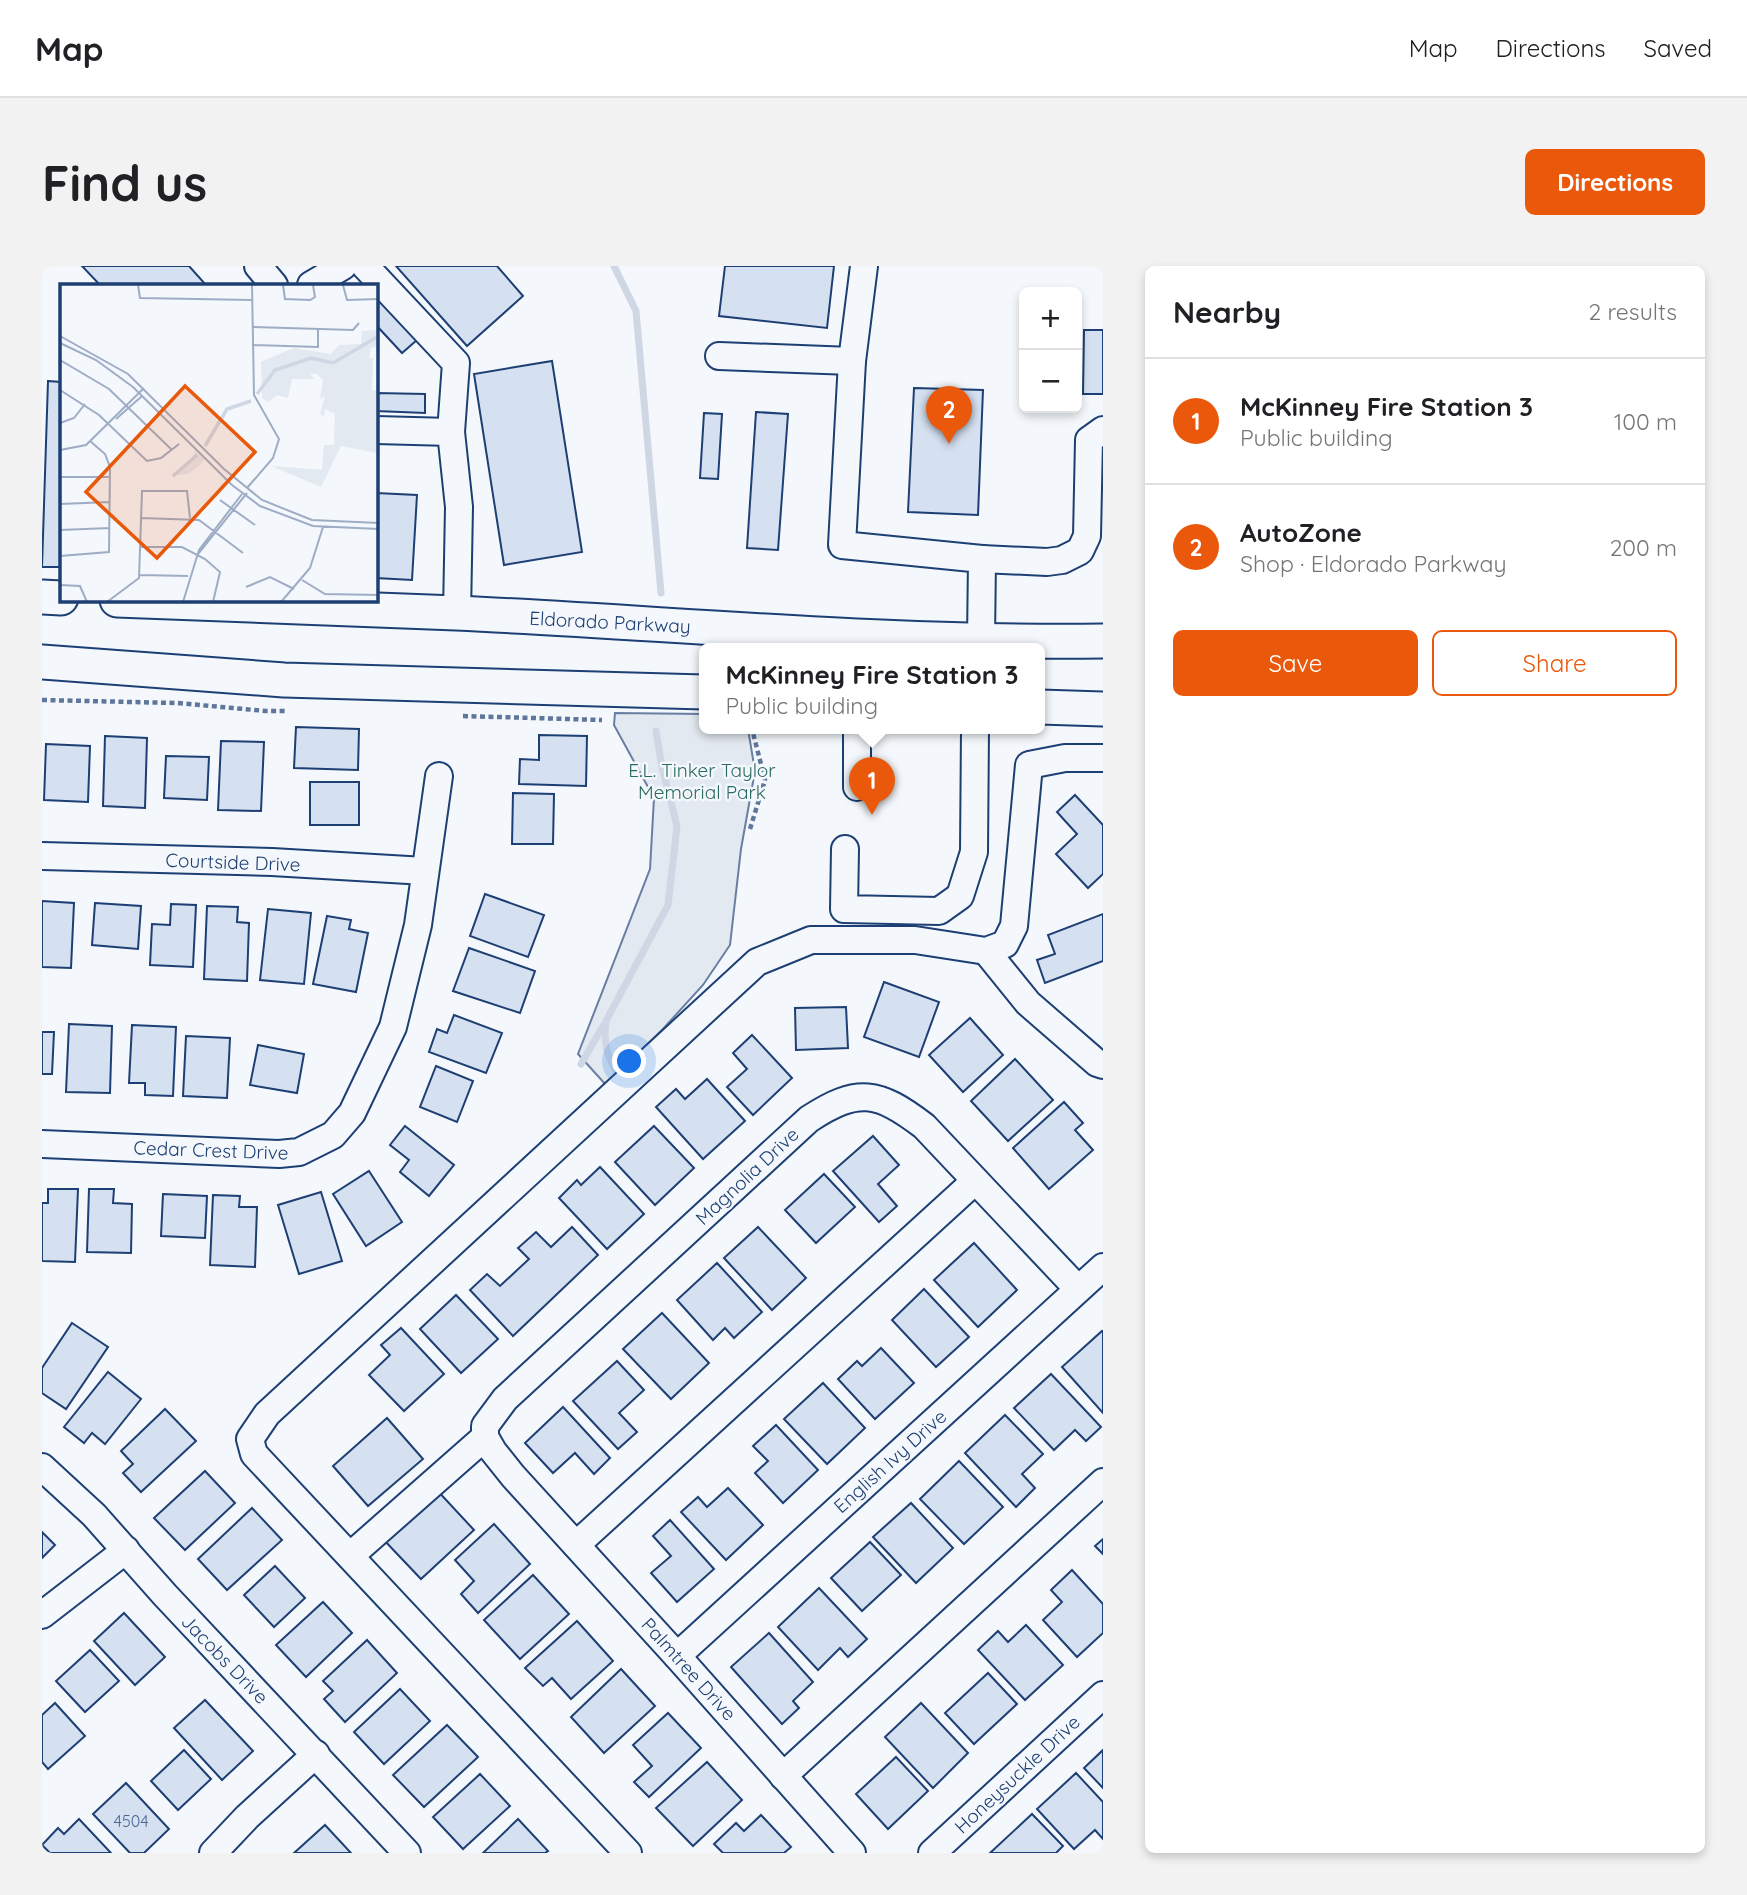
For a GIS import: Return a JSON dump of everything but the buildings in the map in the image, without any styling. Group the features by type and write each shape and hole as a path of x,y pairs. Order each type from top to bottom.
{"main road":[{"path":"42,597 60,598"},
{"name":"Eldorado Parkway","path":"169,602 457,613 808,640 911,643"},
{"name":"Eldorado Parkway","path":"1042,643 1103,641"},
{"path":"42,662 284,680 699,692"},
{"path":"1045,707 1103,709"}],"street":[{"path":"258,266 273,284"},
{"path":"313,284 343,266"},
{"path":"365,266 456,363 451,432 459,507 457,613"},
{"path":"864,266 852,361 842,545 982,559 1062,560 1080,551 1095,536 1089,440 1103,430"},
{"path":"719,356 852,361"},
{"path":"378,430 451,432"},
{"path":"980,643 982,559"},
{"path":"857,734 857,787"},
{"path":"845,849 845,909 939,911 960,896 974,852 975,734"},
{"path":"628,1853 254,1454 250,1439 267,1414 757,962 811,940 915,940 986,951 1005,944 1014,926 1029,765 1065,758 1103,758"},
{"name":"Cedar Crest Drive","path":"42,1144 279,1154 299,1152 334,1135 352,1113 393,1027 418,925 439,776"},
{"name":"Courtside Drive","path":"42,856 272,862 425,871"},
{"path":"986,951 1028,1003 1063,1035 1103,1065"},
{"name":"Magnolia Drive","path":"485,1437 485,1426 505,1399 808,1119 850,1097 872,1098 900,1108 923,1126 1078,1289"},
{"path":"576,1545 975,1181"},
{"name":"English Ivy Drive","path":"677,1656 1103,1267"},
{"path":"350,1556 485,1437"},
{"name":"Palmtree Drive","path":"485,1437 493,1451 523,1487 852,1853"},
{"name":"Jacobs Drive","path":"42,1467 94,1515 165,1595 407,1853"},
{"path":"783,1776 1103,1482"},
{"path":"42,1615 126,1550"},
{"name":"Honeysuckle Drive","path":"932,1853 1103,1695"},
{"path":"213,1853 247,1817 316,1754"}],"path":[{"path":"750,829 765,780 753,734"}],"green space":[{"name":"E.L. Tinker Taylor Memorial Park","path":"615,713 699,714 699,734 749,734 755,771 741,849 730,945 703,985 606,1085 578,1054 650,869 654,798 614,725"}],"waterway":[{"path":"614,266 636,311 661,593"},
{"path":"618,1075 607,1049 606,1021 668,905 677,826 656,731"},
{"path":"581,1064 603,1026"}],"place":[{"name":"AutoZone","path":"949,444"},
{"name":"McKinney Fire Station 3","path":"872,815"}]}
